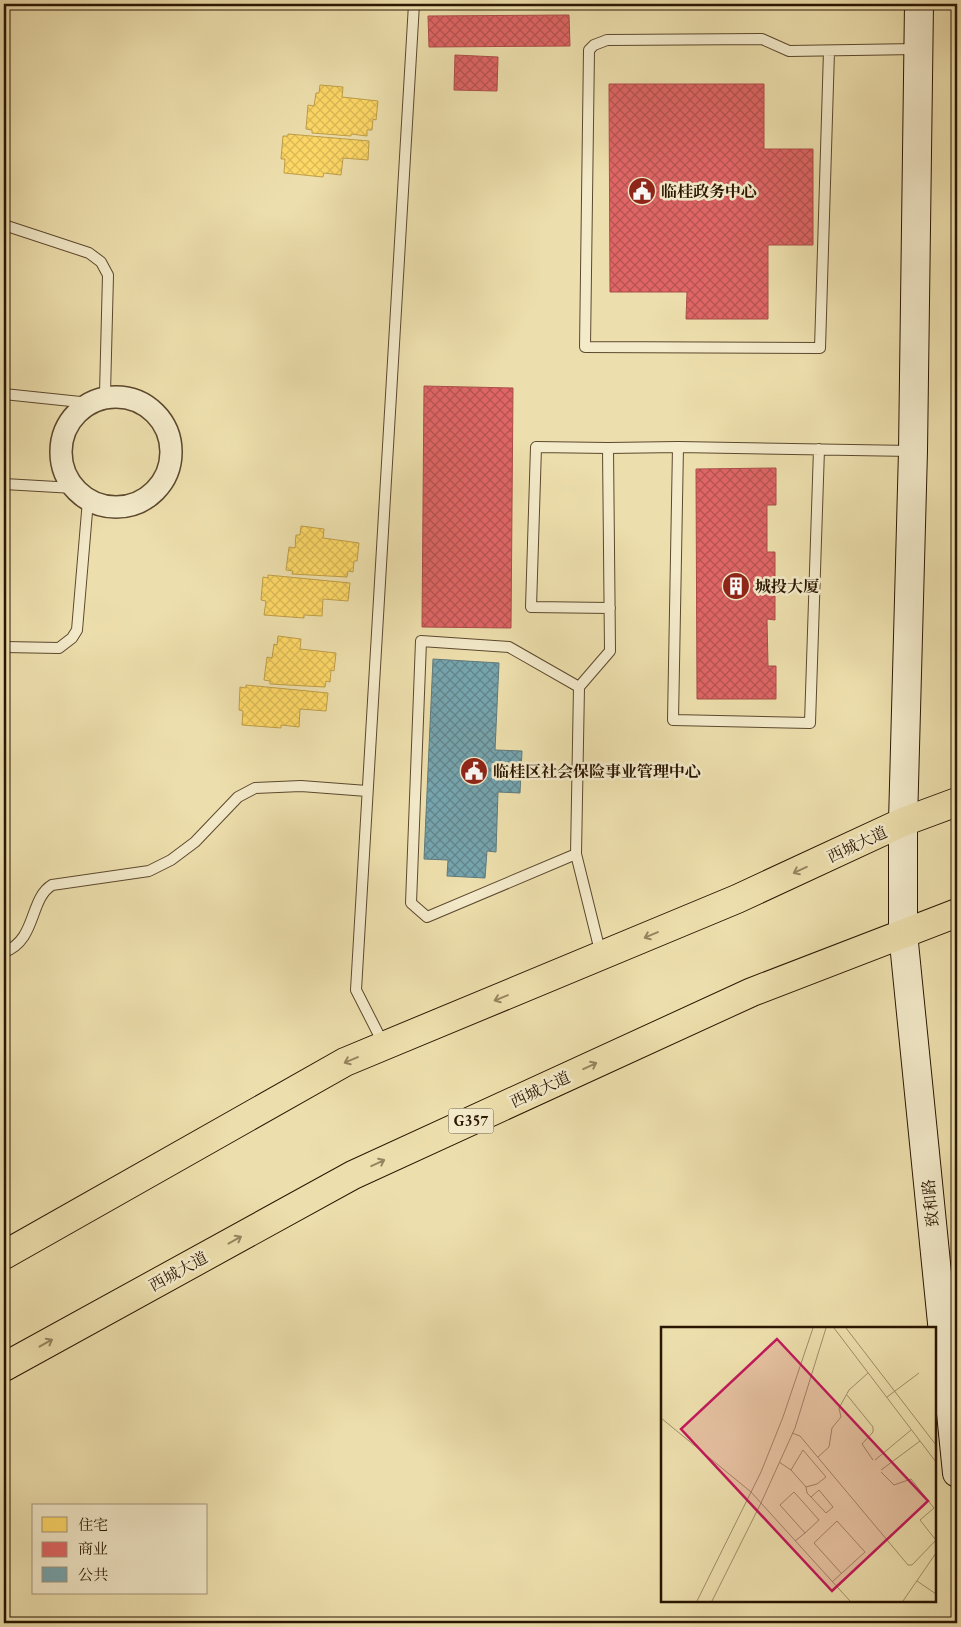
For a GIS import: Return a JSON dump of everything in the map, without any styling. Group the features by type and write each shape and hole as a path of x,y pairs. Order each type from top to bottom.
{"highway":[{"name":"西城大道","path":"4,1255 345,1062 737,900 903,822 957,802"},
{"name":"西城大道","path":"4,1367 353,1175 752,992 957,913"}],"main road":[{"name":"致和路","path":"919,4 913,452 903,822 903,933 957,1473"}],"street":[{"path":"117,396 135,400 151,409 164,424 170,441 170,460 165,478 160,485 140,502 123,507 105,506 81,494 65,473 60,456 62,438 69,421 82,407 98,398 117,396"}],"lane":[{"path":"385,1046 356,990 414,4"},
{"path":"829,50 820,348 585,347 589,50 594,45 607,40 762,39 789,51 829,50 918,49"},
{"path":"4,226 89,253 100,262 108,275 98,398 4,394"},
{"path":"610,608 531,607 536,447 678,447 913,452"},
{"path":"678,447 673,720 810,723 819,449"},
{"path":"601,956 576,854 579,687 610,651 608,448"},
{"path":"4,484 81,494 77,630 75,634 59,648 4,647"},
{"path":"576,854 427,917 411,903 421,641 509,647 579,687"},
{"path":"4,952 11,950 20,942 33,920 45,889 52,885 149,871 171,860 195,842 238,797 255,788 301,786 367,792"}],"building: 住宅":[{"path":"320,85 343,87 342,97 378,101 376,120 373,119 372,130 367,130 367,136 312,133 312,130 306,129 308,105 314,106 316,93 319,93"},
{"path":"288,134 369,141 368,160 343,158 341,175 324,173 323,177 284,173 285,159 281,159 283,136 288,136"},
{"path":"301,526 324,529 323,538 359,543 357,561 354,561 353,572 348,571 347,577 292,574 293,571 286,570 289,547 295,548 296,535 300,535"},
{"path":"268,575 350,583 348,601 323,599 322,616 304,615 304,618 264,615 266,601 261,600 263,577 268,578"},
{"path":"278,636 301,639 300,649 336,653 334,671 331,670 330,682 326,681 325,687 270,684 270,681 264,680 267,657 272,658 274,644 277,645"},
{"path":"246,685 328,693 326,711 300,709 299,727 281,725 281,728 242,725 243,711 239,710 240,687 246,688"}],"building: 商业":[{"path":"569,15 570,46 429,47 428,16"},
{"path":"455,55 498,57 497,91 454,90"},
{"path":"609,84 764,84 764,149 813,149 813,245 768,245 768,319 686,319 687,292 610,292"},
{"path":"424,386 513,388 511,628 422,627"},
{"name":"城投大厦","path":"776,468 776,505 767,505 767,552 775,552 775,620 767,619 768,666 776,666 776,699 697,699 696,469"}],"building: 公共":[{"name":"临桂区社会保险事业管理中心","path":"433,659 499,663 495,750 522,751 520,793 498,792 496,852 487,851 485,878 447,876 448,860 424,859"}],"place":[{"name":"临桂政务中心","path":"642,191"},
{"name":"城投大厦","path":"736,586"},
{"name":"临桂区社会保险事业管理中心","path":"474,771"}]}
